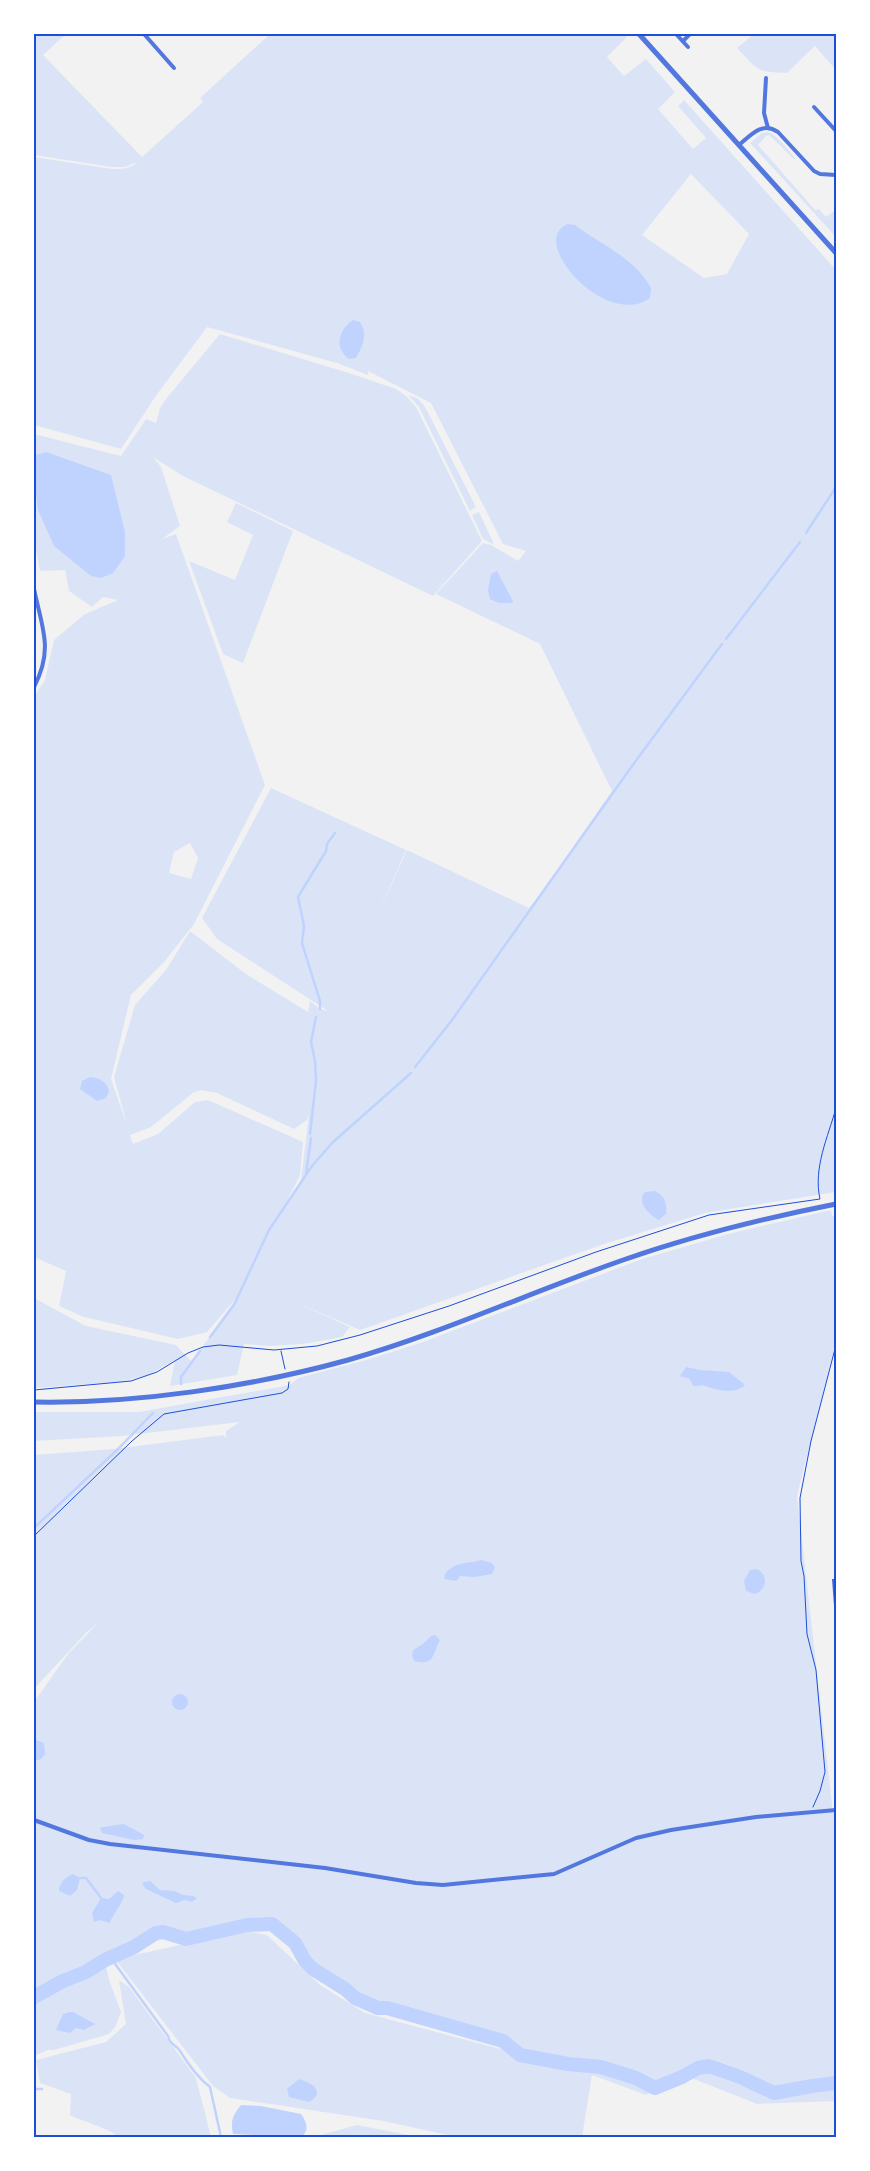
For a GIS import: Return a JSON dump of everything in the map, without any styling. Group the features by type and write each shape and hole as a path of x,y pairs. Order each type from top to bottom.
{"street":[{"path":"144,34 174,68"},
{"path":"639,34 836,253"},
{"path":"676,34 688,46"},
{"path":"683,41 690,34"},
{"path":"766,78 764,113 768,128"},
{"path":"814,107 836,130"},
{"path":"739,146 757,130 768,128 778,132 816,173 836,175"},
{"path":"34,589 46,646 44,663 34,688"},
{"path":"34,1402 127,1399 215,1388 287,1375 347,1360 480,1316 626,1259 682,1240 768,1218 836,1204"},
{"path":"34,1820 89,1840 110,1844 325,1868 416,1883 443,1885 554,1874 636,1838 671,1830 756,1817 836,1810"}],"path":[{"path":"34,1390 131,1381 157,1372 188,1353 203,1347 219,1345 281,1350 317,1346 360,1335 449,1306 596,1252 709,1215 820,1199 818,1188 819,1168 836,1108"},
{"path":"810,1812 820,1792 825,1772 816,1670 807,1634 804,1576 801,1561 800,1498 811,1441 836,1343 836,1333"},
{"path":"34,1536 132,1441 164,1414 282,1393 289,1386 282,1363 281,1350"}],"shaded area":[{"path":"34,34 66,34 43,55 142,157 203,102 200,98 270,34 624,34 627,37 607,57 624,76 646,59 675,92 658,109 693,149 706,138 678,106 684,100 836,270 836,1192 705,1213 604,1244 360,1330 293,1301 350,1327 342,1337 303,1344 269,1346 244,1344 237,1375 170,1386 175,1360 148,1375 119,1382 34,1388 34,1298 86,1326 176,1345 192,1362 236,1298 207,1332 178,1339 84,1317 59,1306 66,1271 34,1257 34,1183 36,1180 34,1181 34,697 45,680 54,640 85,614 118,600 103,597 92,607 69,591 65,570 40,571 34,538 34,434 121,456 146,419 156,423 160,408 166,399 220,334 349,373 396,389 406,396 416,407 482,541 433,596 183,476 153,457 161,467 180,526 162,539 176,534 265,785 194,924 164,962 131,995 111,1079 127,1125 114,1077 135,1005 166,970 190,931 246,974 308,1012 310,1001 320,1009 328,1011 217,939 202,918 271,788 406,850 376,919 407,850 529,908 542,893 612,791 540,644 436,594 483,543 491,545 518,561 526,551 503,544 431,403 368,371 368,375 337,363 207,327 155,397 121,449 34,425 34,157 112,169 122,169 137,162 125,167 111,167 34,155","holes":["691,174 749,234 727,274 704,278 642,235","190,843 198,858 191,879 169,873 174,852","201,1090 217,1093 294,1129 307,1120 309,1114 301,1180 282,1211 300,1175 303,1142 208,1100 195,1102 158,1134 133,1144 130,1135 151,1127 194,1092"]},
{"path":"754,34 836,34 836,70 815,46 787,73 769,72 759,69 737,48"},
{"path":"768,132 779,139 795,160 769,135 758,145 815,210 819,209 826,217 836,210 836,237 750,143 762,133"},
{"path":"408,395 417,398 425,407 476,507 470,511 419,407"},
{"path":"236,503 293,531 243,663 223,654 189,561 235,580 253,535 227,522"},
{"path":"479,512 493,544 483,539 472,515"},
{"path":"831,1210 832,1216 836,1215 836,1342 797,1496 833,1813 836,1813 836,2101 757,2104 689,2077 646,2095 592,2075 582,2137 457,2137 383,2121 230,2098 213,2086 115,1959 246,1931 267,1935 320,1985 365,2013 519,2054 503,2041 387,2008 378,2008 355,1998 345,1989 313,1969 305,1961 295,1943 272,1924 247,1925 186,1939 163,1932 156,1933 134,1947 105,1960 109,1980 121,2012 115,2027 109,2034 54,2050 48,2050 34,2056 34,1702 68,1654 98,1623 86,1633 34,1689 34,1455 114,1449 223,1435 226,1438 226,1431 240,1422 122,1436 34,1441 34,1412 139,1412 290,1385 298,1378 366,1360 423,1342 642,1259 728,1234","holes":["532,2058 556,2061 584,2072"]},
{"path":"119,1980 129,1987 196,2078 211,2137 119,2137 108,2130 70,2115 71,2094 40,2083 36,2060 106,2042 126,2024"},
{"path":"357,2125 419,2137 313,2137"}],"water":[{"path":"568,224 575,225 636,268 651,288 650,298 632,305 613,302 594,293 577,279 564,263 557,247 558,233"},
{"path":"353,320 360,322 364,336 356,358 349,359 341,349 340,339 344,329"},
{"path":"46,452 111,475 125,532 125,556 113,573 101,578 91,576 54,546 38,510 34,481 36,455"},
{"path":"497,571 513,601 512,603 499,603 490,599 488,590 491,574"},
{"path":"90,1077 104,1082 109,1091 106,1098 97,1101 80,1089 82,1081"},
{"path":"655,1191 665,1200 666,1206 666,1214 659,1220 648,1212 642,1200 645,1192"},
{"path":"686,1367 729,1372 745,1385 731,1391 704,1385 693,1386 690,1379 680,1376"},
{"path":"481,1560 492,1563 495,1567 492,1574 475,1577 460,1576 456,1581 444,1579 445,1574 453,1567"},
{"path":"757,1569 763,1575 765,1582 762,1589 755,1594 746,1591 744,1581 750,1570"},
{"path":"435,1635 440,1640 432,1658 426,1662 414,1661 412,1656 413,1650"},
{"path":"180,1694 188,1702 180,1710 172,1702"},
{"path":"36,1740 44,1743 45,1754 41,1759 34,1761 34,1743"},
{"path":"124,1824 144,1835 143,1839 134,1840 102,1833 100,1828 103,1827"},
{"path":"73,1874 80,1878 77,1890 70,1896 59,1891 59,1888 67,1877"},
{"path":"150,1881 160,1890 175,1891 197,1898 192,1902 185,1900 176,1903 146,1889 142,1884"},
{"path":"118,1891 124,1895 110,1922 100,1920 94,1922 92,1913 101,1898 109,1899"},
{"path":"73,2012 95,2024 84,2030 76,2028 70,2033 56,2030 63,2014"},
{"path":"299,2079 308,2082 317,2091 317,2095 309,2102 289,2097 287,2089"},
{"path":"241,2105 261,2106 301,2114 306,2123 306,2130 300,2137 233,2134 233,2118"}],"building":[{"path":"832,1579 836,1579 836,1619 835,1619"}],"waterway":[{"path":"806,533 836,487"},
{"path":"726,639 800,542"},
{"path":"415,1067 452,1020 632,766 722,644"},
{"path":"320,1009 320,1001 302,943 304,926 298,897 335,833"},
{"path":"310,1134 316,1081 315,1061 311,1042 316,1017"},
{"path":"210,1337 234,1305 269,1230 312,1166 332,1143 411,1073"},
{"path":"306,1174 311,1138"},
{"path":"181,1384 181,1377 200,1351"},
{"path":"34,1528 118,1449 153,1413"},
{"path":"80,1878 86,1878 101,1898"},
{"path":"34,1997 134,1947 156,1933 163,1932 186,1939 247,1925 272,1924 295,1943 305,1961 313,1969 345,1989 355,1998 378,2008 387,2008 503,2041 520,2055 568,2064 601,2067 636,2078 655,2088 698,2068 709,2066 740,2077 774,2093 836,2083"},
{"path":"110,1957 171,2042 197,2075 210,2087 221,2137"},
{"path":"34,2089 42,2089"}]}
